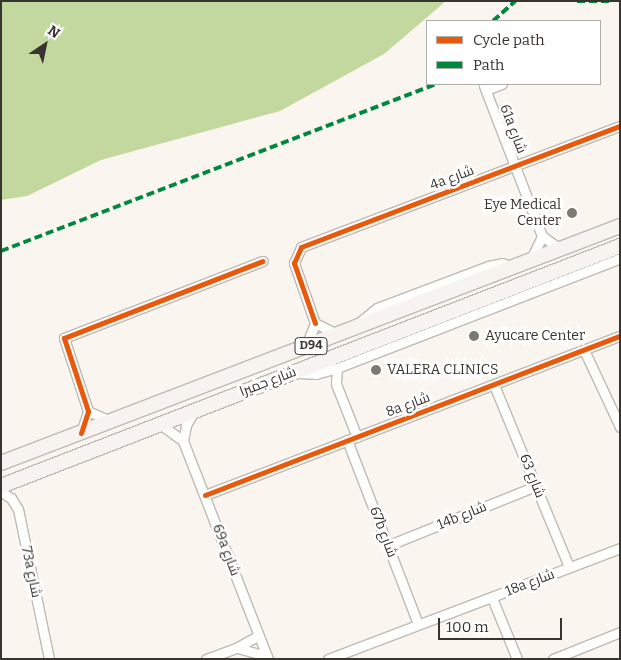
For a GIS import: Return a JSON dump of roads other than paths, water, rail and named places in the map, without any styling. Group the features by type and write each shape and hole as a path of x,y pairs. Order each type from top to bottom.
{"main road":[{"name":"شارع جميرا","path":"1,463 304,349 620,226"},
{"path":"595,256 591,252 592,247 620,236"},
{"name":"شارع جميرا","path":"1,486 620,246"},
{"path":"497,293 509,280 558,260 560,249"}],"street":[{"name":"61a شارع","path":"498,85 485,88 542,236"},
{"name":"4a شارع","path":"315,323 295,267 296,254 301,247 620,126"},
{"path":"530,261 542,236 560,249"},
{"path":"295,372 316,374 337,368 620,258"},
{"path":"81,433 88,411 62,340 262,261"},
{"path":"304,349 315,323 339,334"},
{"name":"8a شارع","path":"205,495 620,336"},
{"path":"584,350 620,427"},
{"path":"337,368 336,384 357,437"},
{"name":"شارع 63","path":"494,385 569,567"},
{"path":"88,411 111,422"},
{"path":"160,424 184,441 186,425 194,411"},
{"name":"67b شارع","path":"347,440 418,624"},
{"name":"69a شارع","path":"184,441 268,657"},
{"name":"14b شارع","path":"389,545 536,486"},
{"name":"73a شارع","path":"1,492 12,498 18,509 49,659"},
{"name":"18a شارع","path":"328,659 620,548"},
{"path":"492,598 517,659"},
{"path":"553,659 620,632"},
{"path":"206,659 236,648 259,635"},
{"path":"236,648 268,657"}],"place":[{"name":"Eye Medical Center","path":"572,213"},
{"name":"Ayucare Center","path":"474,336"},
{"name":"VALERA CLINICS","path":"376,370"}]}
